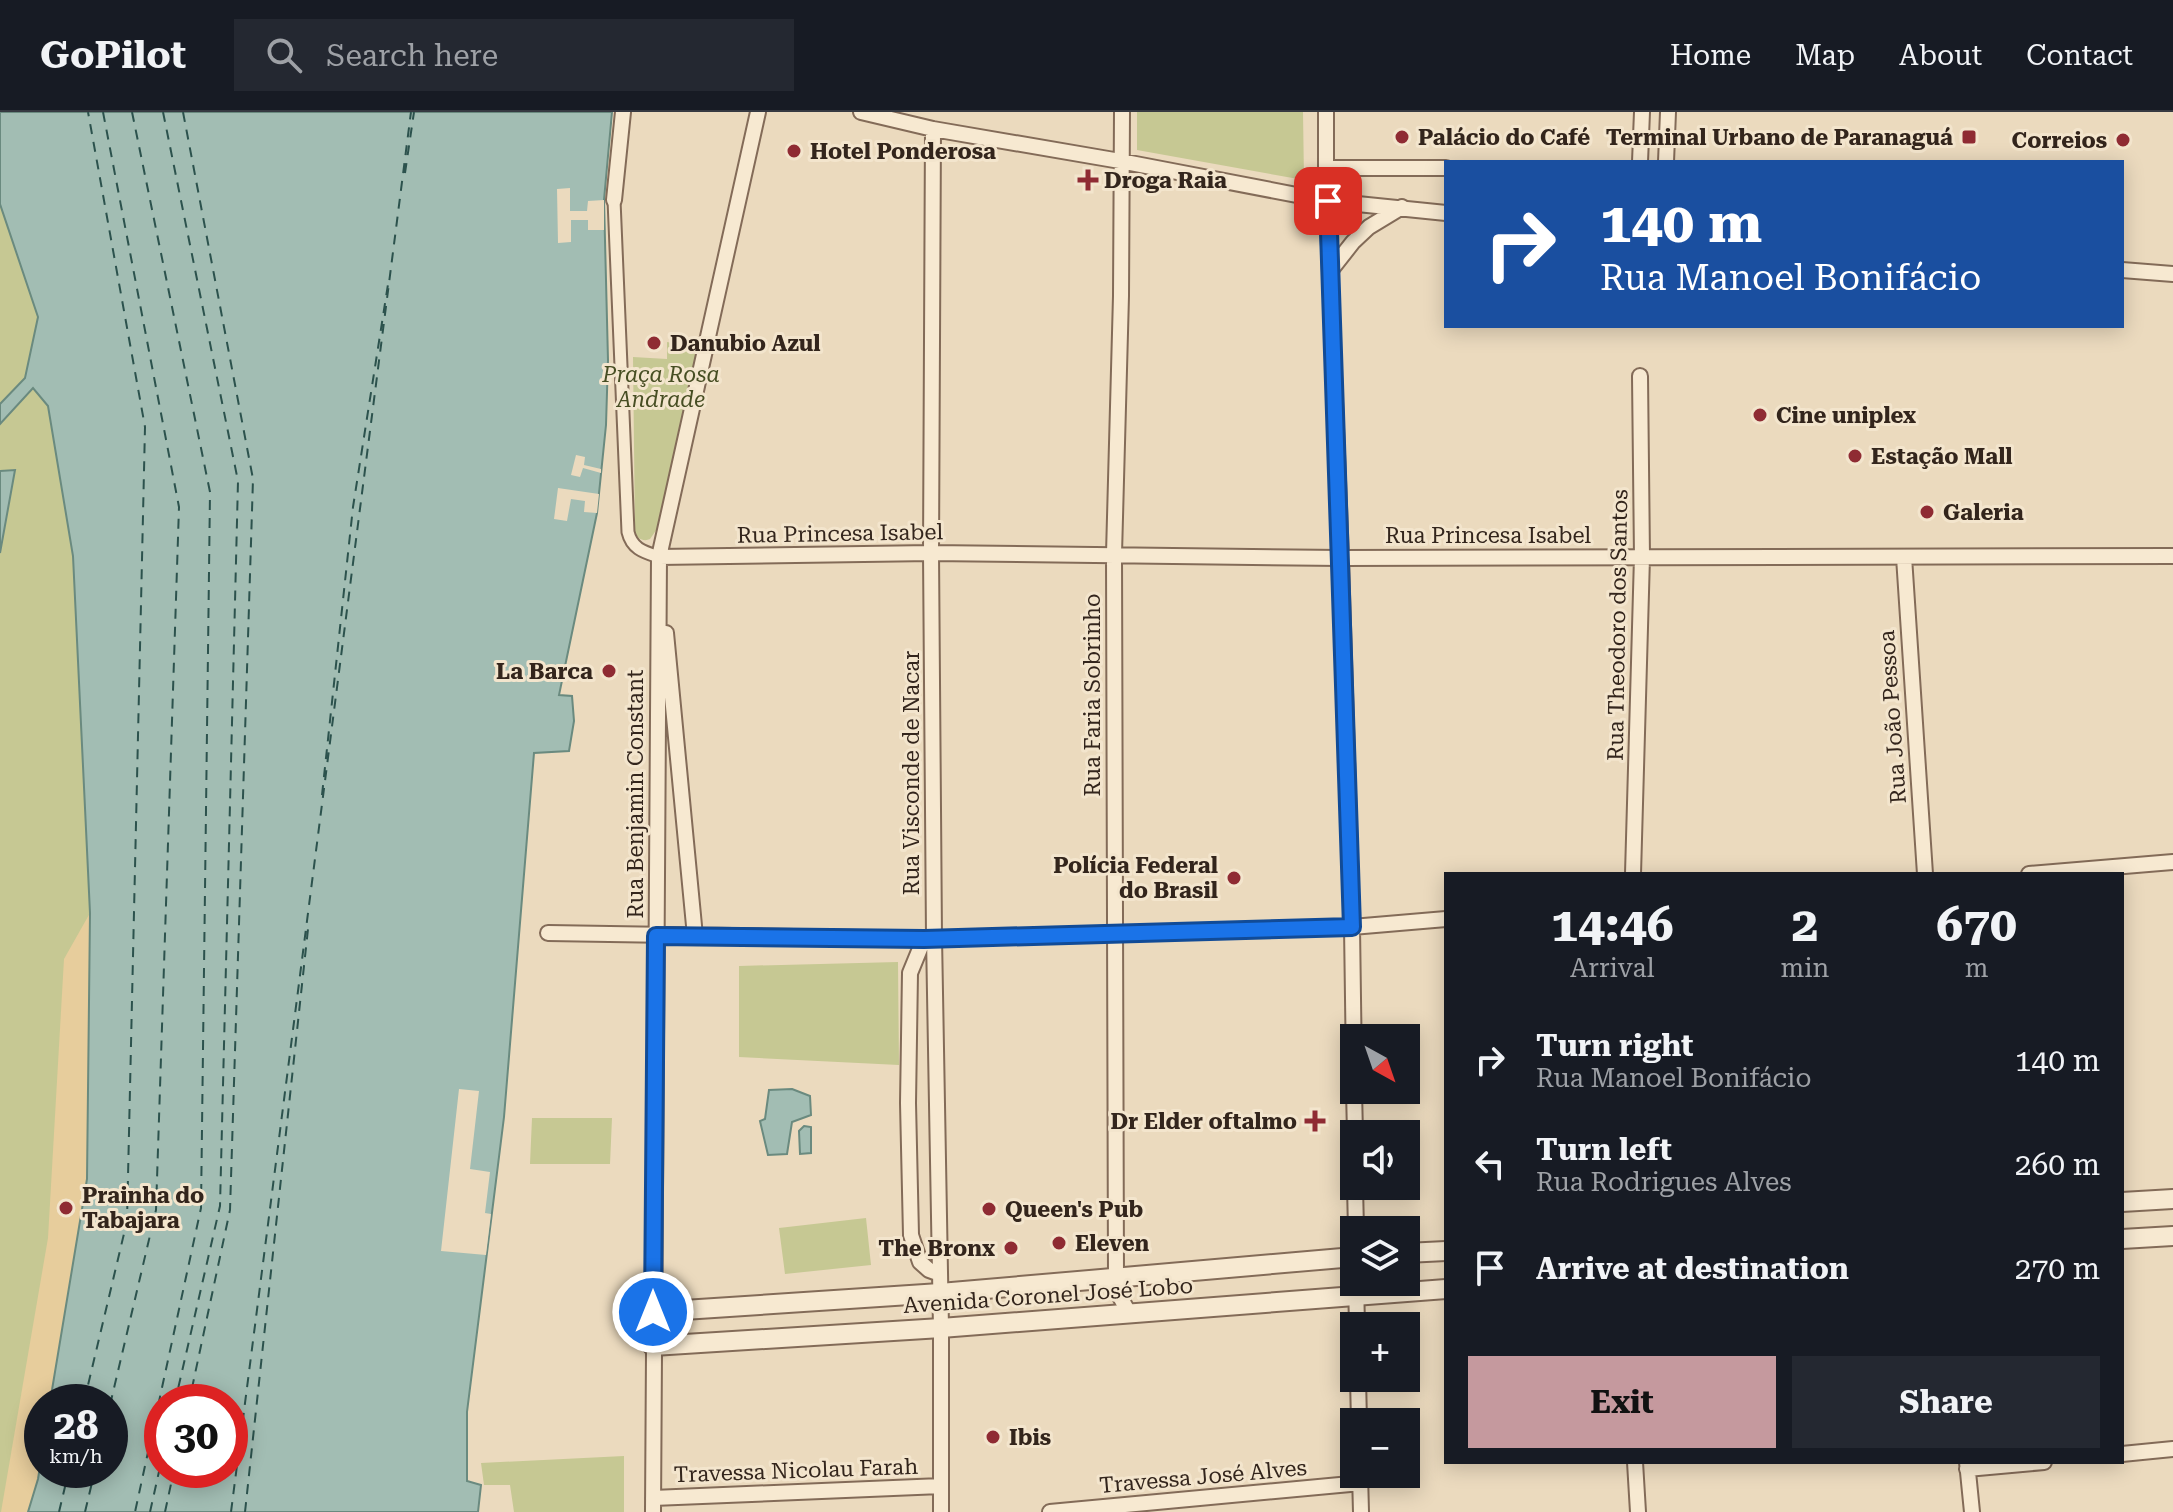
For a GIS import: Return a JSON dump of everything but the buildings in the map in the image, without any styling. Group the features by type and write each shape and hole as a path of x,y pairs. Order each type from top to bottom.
{"street":[{"path":"623,112 614,200 628,532 630,540 639,550 659,557 758,112"},
{"path":"861,112 933,129 1328,201 1444,213"},
{"name":"Rua Faria Sobrinho","path":"1116,1279 1114,554 1122,112"},
{"path":"1326,112 1353,1024"},
{"path":"1640,160 1642,112"},
{"path":"1666,160 1668,112"},
{"name":"Rua Visconde de Nacar","path":"933,129 929,938 940,1274 941,1512"},
{"path":"1326,168 1444,168"},
{"path":"1331,270 1369,227 1402,207"},
{"path":"2124,270 2173,274"},
{"name":"Rua Theodoro dos Santos","path":"1633,872 1642,557 1640,376"},
{"name":"Rua Princesa Isabel","path":"659,557 931,553 1341,558 2173,556"},
{"name":"Rua Benjamin Constant","path":"653,1505 659,557"},
{"name":"Rua Benjamin Constant","path":"659,557 695,936"},
{"name":"Rua João Pessoa","path":"1904,557 1925,872"},
{"path":"2053,872 2173,862"},
{"path":"548,933 929,938 1352,927 1444,919"},
{"path":"929,938 910,973 908,1103 911,1235 920,1262 940,1274"},
{"path":"2124,1202 2173,1199"},
{"path":"2124,1239 2173,1236"},
{"path":"1420,1252 1444,1251"},
{"name":"Avenida Coronel José Lobo","path":"653,1312 940,1293 1340,1258"},
{"path":"1116,1279 1119,1295 1129,1313"},
{"name":"Avenida Coronel José Lobo","path":"1420,1289 1444,1289"},
{"name":"Avenida Coronel José Lobo","path":"653,1346 1129,1313 1340,1290"},
{"path":"2124,1454 2173,1449"},
{"path":"1635,1464 1638,1512"},
{"path":"1972,1512 1967,1466 2006,1464"},
{"name":"Travessa José Alves","path":"1050,1512 1340,1480"},
{"name":"Travessa Nicolau Farah","path":"653,1505 941,1486"},
{"path":"1360,1488 1361,1512"}],"green space":[{"path":"1137,112 1303,112 1304,180 1137,150"},
{"path":"0,204 38,317 25,378 0,404"},
{"name":"Praça Rosa Andrade","path":"667,342 698,348 657,529 650,539 643,540 635,532 633,357 667,359"},
{"path":"33,388 48,406 73,556 90,913 87,1179 53,1384 24,1384 24,1488 34,1488 28,1512 0,1512 0,553 15,471 0,471 0,424"},
{"path":"898,962 899,1065 739,1057 739,966"},
{"path":"532,1118 612,1118 610,1164 530,1164"},
{"path":"866,1218 871,1265 785,1274 779,1228"},
{"path":"624,1456 624,1512 514,1512 510,1485 484,1485 481,1463"}],"sand":[{"name":"Prainha do Tabajara","path":"90,913 87,1179 53,1384 24,1384 24,1488 35,1488 28,1512 1,1512 48,1238 64,959"}],"shaded area":[{"path":"0,112 612,112 604,200 608,360 606,425 597,513 559,695 572,696 574,721 569,751 534,753 504,1117 467,1412 467,1481 481,1485 478,1512 28,1512 35,1488 128,1488 128,1384 53,1384 87,1179 90,913 73,556 48,406 33,388 0,424 0,404 25,378 38,317 0,204"},
{"path":"15,470 0,553 0,471"},
{"path":"792,1089 810,1096 811,1115 792,1122 787,1154 768,1155 760,1121 765,1119 769,1090"},
{"path":"804,1126 811,1127 811,1153 800,1154 799,1131"}],"pier":[{"path":"570,188 570,211 587,211 588,201 604,200 604,230 588,230 588,220 571,220 571,242 558,243 557,189"},
{"path":"576,455 585,457 584,465 601,469 601,473 583,468 580,477 571,475"},
{"path":"558,488 599,494 597,513 584,512 585,501 571,499 567,521 554,519"},
{"path":"459,1089 479,1091 470,1169 490,1172 485,1213 491,1214 486,1255 441,1251"}],"ferry route":[{"path":"88,112 145,427 127,1221 88,1384"},
{"path":"103,112 179,507 156,1210 115,1384"},
{"path":"132,112 210,492 201,1208 135,1512"},
{"path":"163,112 238,481 220,1206 179,1384"},
{"path":"183,112 253,479 230,1210 193,1384"},
{"path":"231,1512 411,112"},
{"path":"405,173 414,112"},
{"path":"322,795 353,507 389,278"},
{"path":"245,1512 308,929"},
{"path":"59,1512 65,1488"},
{"path":"85,1512 91,1488"},
{"path":"150,1512 155,1488"},
{"path":"165,1512 170,1488"}],"place":[{"name":"Palácio do Café","path":"1402,137"},
{"name":"Terminal Urbano de Paranaguá","path":"1969,137"},
{"name":"Correios","path":"2123,140"},
{"name":"Hotel Ponderosa","path":"794,151"},
{"name":"Droga Raia","path":"1088,180"},
{"name":"Danubio Azul","path":"654,343"},
{"name":"Cine uniplex","path":"1760,415"},
{"name":"Estação Mall","path":"1855,456"},
{"name":"Galeria","path":"1927,512"},
{"name":"La Barca","path":"609,671"},
{"name":"Polícia Federal do Brasil","path":"1234,878"},
{"name":"Dr Elder oftalmo","path":"1315,1121"},
{"name":"Prainha do Tabajara","path":"66,1208"},
{"name":"Queen's Pub","path":"989,1209"},
{"name":"Eleven","path":"1059,1243"},
{"name":"The Bronx","path":"1011,1248"},
{"name":"Ibis","path":"993,1437"}],"route":[{"path":"653,1312 656,936 924,939 1352,927 1328,201"}]}
